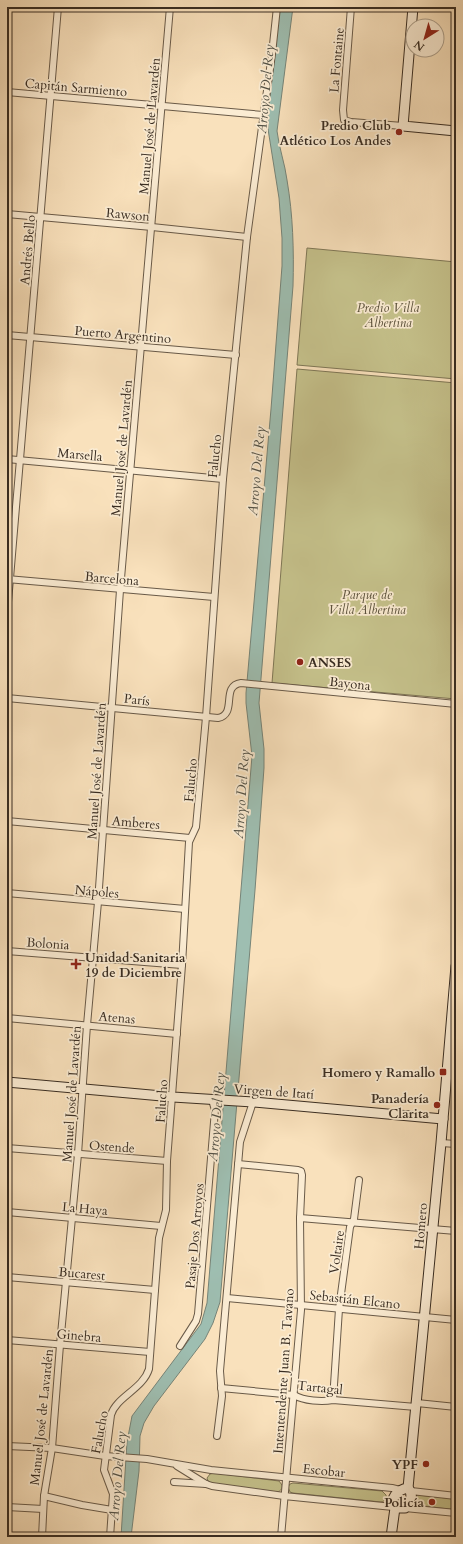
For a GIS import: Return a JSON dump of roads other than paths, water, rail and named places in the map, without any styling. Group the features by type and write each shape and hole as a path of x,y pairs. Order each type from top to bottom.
{"main road":[{"path":"413,7 403,126 456,131"},
{"name":"Homero","path":"406,1490 417,1405 443,1119 452,1057 456,968"},
{"name":"Virgen de Itatí","path":"7,1082 443,1119"},
{"path":"392,1537 394,1496 406,1490 411,1501 405,1508 394,1507"}],"street":[{"name":"Andrés Bello","path":"7,614 8,579 58,7"},
{"name":"Manuel José de Lavardén","path":"42,1537 44,1496 52,1448 78,1154 87,1025 98,902 120,590 170,7"},
{"name":"Falucho","path":"110,1537 113,1494 104,1470 112,1411 143,1380 147,1374 161,1226 166,1210 190,838 196,827 206,717 223,479 247,237 277,7"},
{"name":"La Fontaine","path":"351,7 342,116 344,120 350,122 403,126"},
{"name":"Capitán Sarmiento","path":"7,92 263,115"},
{"name":"Rawson","path":"7,214 247,237"},
{"name":"Puerto Argentino","path":"7,335 236,355"},
{"name":"Marsella","path":"7,459 223,479"},
{"name":"Barcelona","path":"8,579 120,590 214,597"},
{"name":"París","path":"7,698 218,718 226,714 228,711 232,686 235,684 241,684"},
{"name":"Bayona","path":"241,684 456,704"},
{"name":"Amberes","path":"7,822 190,838"},
{"name":"Nápoles","path":"7,893 185,909"},
{"name":"Bolonia","path":"7,951 182,965"},
{"name":"Atenas","path":"7,1018 177,1034"},
{"name":"Pasaje Dos Arroyos","path":"180,1346 196,1321 199,1309 216,1100"},
{"path":"217,1436 221,1388 220,1371 238,1164 241,1137 249,1102"},
{"path":"441,1143 456,1144"},
{"name":"Ostende","path":"7,1148 168,1161"},
{"name":"Intentendente Juan B. Tavano","path":"238,1164 301,1171 301,1304 280,1537"},
{"name":"Voltaire","path":"333,1400 339,1309 359,1180"},
{"name":"La Haya","path":"7,1212 161,1226"},
{"path":"300,1218 456,1231"},
{"name":"Bucarest","path":"7,1277 154,1290"},
{"name":"Sebastián Elcano","path":"227,1298 456,1320"},
{"name":"Ginebra","path":"7,1340 150,1352"},
{"name":"Tartagal","path":"221,1388 294,1395 300,1398 328,1401 333,1400 456,1407"},
{"name":"Escobar","path":"7,1446 52,1448 105,1456 144,1459 211,1470 392,1488 456,1496"},
{"name":"Escobar","path":"174,1464 206,1484"},
{"path":"206,1484 204,1479 205,1474 211,1470"},
{"name":"Escobar","path":"174,1482 206,1484 284,1496 394,1507"},
{"path":"44,1496 112,1510"},
{"path":"7,1507 43,1509"},
{"path":"405,1508 456,1512"}],"place":[{"name":"Predio Club Atlético Los Andes","path":"399,132"},
{"name":"ANSES","path":"300,662"},
{"name":"Unidad Sanitaria 19 de Diciembre","path":"76,964"},
{"name":"Homero y Ramallo","path":"443,1072"},
{"name":"Panadería Clarita","path":"437,1105"},
{"name":"YPF","path":"426,1464"},
{"name":"Policía","path":"432,1502"}],"water label":[{"name":"Arroyo Del Rey","path":"265,89"},
{"name":"Arroyo Del Rey","path":"256,471"},
{"name":"Arroyo Del Rey","path":"241,794"},
{"name":"Arroyo Del Rey","path":"216,1117"},
{"name":"Arroyo Del Rey","path":"117,1476"}],"park label":[{"name":"Predio Villa Albertina","path":"388,314"},
{"name":"Parque de Villa Albertina","path":"367,602"}]}
